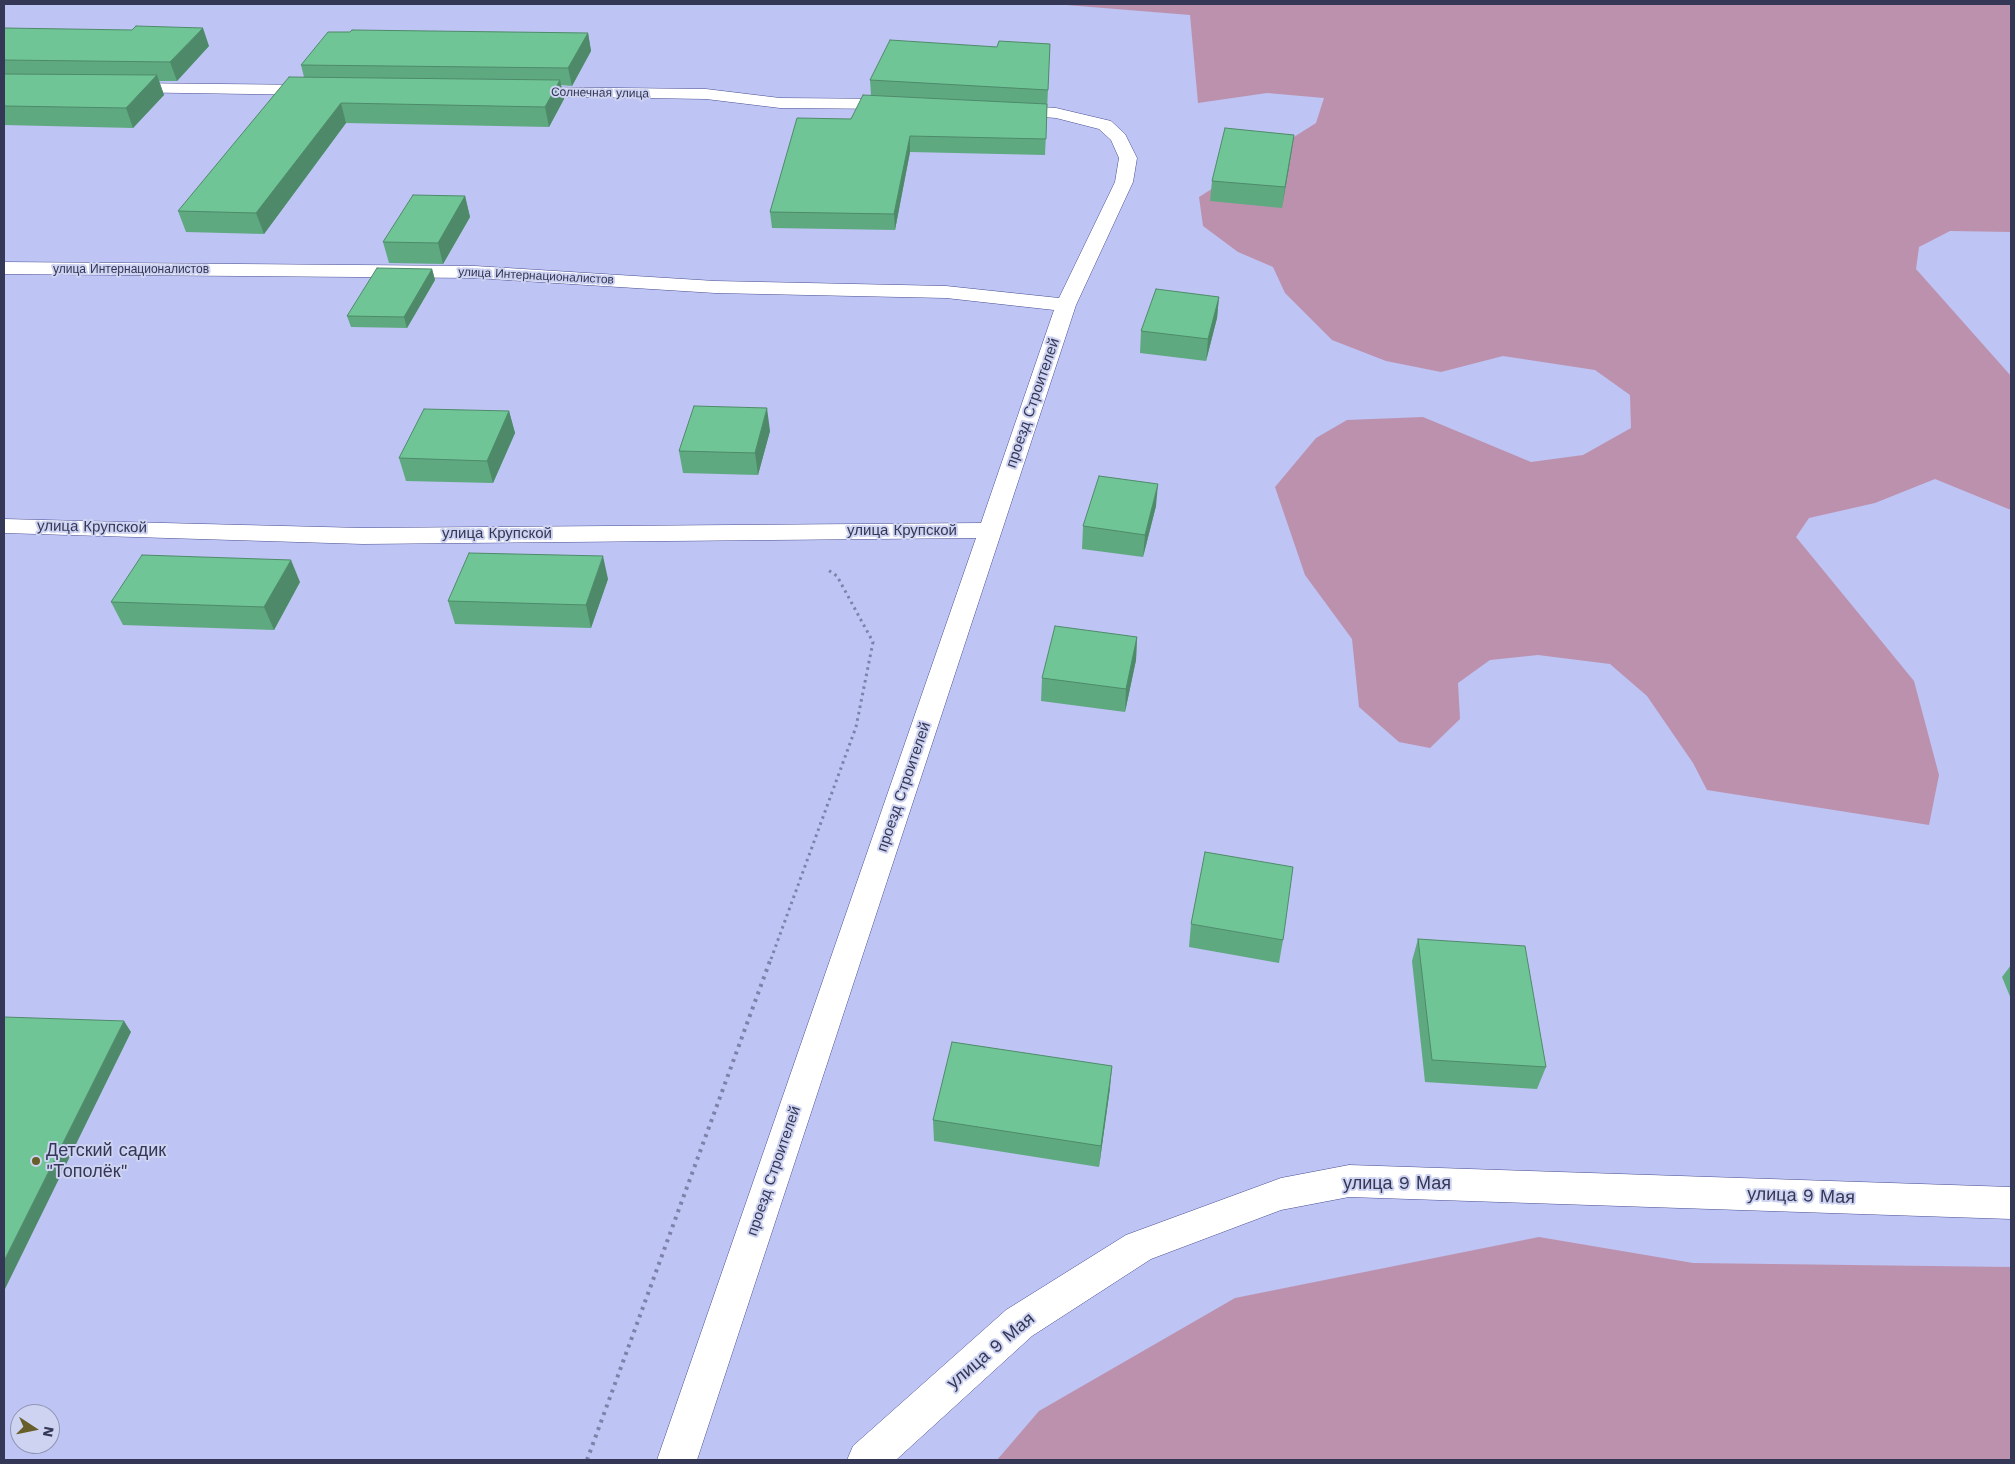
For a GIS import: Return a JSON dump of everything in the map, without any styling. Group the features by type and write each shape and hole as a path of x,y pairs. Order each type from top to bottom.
{"street":[{"path":"112,88 330,90"},
{"name":"Солнечная улица","path":"508,92 706,94 780,103 914,105"},
{"name":"проезд Строителей","path":"677,1460 1066,305 1124,182 1128,158 1119,138 1104,125 1056,113 990,109"},
{"name":"улица Интернационалистов","path":"4,268 475,272 715,286 946,292 1066,305"},
{"name":"улица Крупской","path":"4,526 363,536 991,530"},
{"name":"улица 9 Мая","path":"867,1460 1019,1323 1139,1247 1281,1194 1349,1181 2011,1203"}],"path":[{"path":"587,1460 856,727 873,642 837,576 774,532"}],"shaded area":[{"path":"1054,4 2011,4 2011,232 1950,231 1919,247 1916,269 2011,376 2011,510 1935,479 1875,503 1809,518 1796,537 1914,681 1939,775 1929,825 1707,790 1693,763 1647,696 1610,664 1538,655 1490,660 1458,683 1460,719 1430,748 1399,742 1359,707 1352,639 1305,575 1275,487 1316,438 1347,420 1423,417 1531,462 1583,455 1631,428 1630,395 1595,370 1503,356 1441,372 1386,361 1332,340 1285,293 1273,267 1238,252 1203,226 1199,197 1316,123 1324,98 1267,93 1198,103 1190,15"},
{"path":"1539,1237 1693,1263 2011,1267 2011,1460 997,1460 1039,1411 1235,1298"}],"building":[{"path":"136,26 203,28 170,62 4,60 4,28 132,30"},
{"path":"352,30 588,33 568,68 301,65 328,32 350,32"},
{"path":"890,40 997,47 999,41 1050,44 1048,90 870,80"},
{"path":"4,74 157,75 126,108 4,106"},
{"path":"289,77 560,80 545,107 341,103 256,213 178,211"},
{"path":"863,95 1047,104 1046,139 910,136 894,214 770,212 797,118 851,119"},
{"path":"1225,128 1294,135 1285,187 1212,181"},
{"path":"413,195 465,196 438,243 383,242"},
{"path":"377,268 432,269 404,317 347,316"},
{"path":"1156,289 1219,297 1208,339 1141,331"},
{"path":"694,406 767,408 755,453 679,451"},
{"path":"424,409 509,411 487,461 399,458"},
{"path":"1099,476 1158,484 1145,535 1083,526"},
{"path":"469,553 603,556 586,605 448,601"},
{"path":"142,555 291,560 264,607 111,602"},
{"path":"1055,626 1137,637 1126,689 1042,678"},
{"path":"1205,852 1293,867 1283,940 1191,924"},
{"path":"1418,939 1525,946 1546,1067 1432,1060"},
{"name":"Детский садик \"Тополёк\"","path":"4,1017 124,1021 4,1261"},
{"path":"952,1042 1112,1066 1101,1146 933,1120"}],"place":[{"name":"Детский садик \"Тополёк\"","path":"36,1161"}]}
